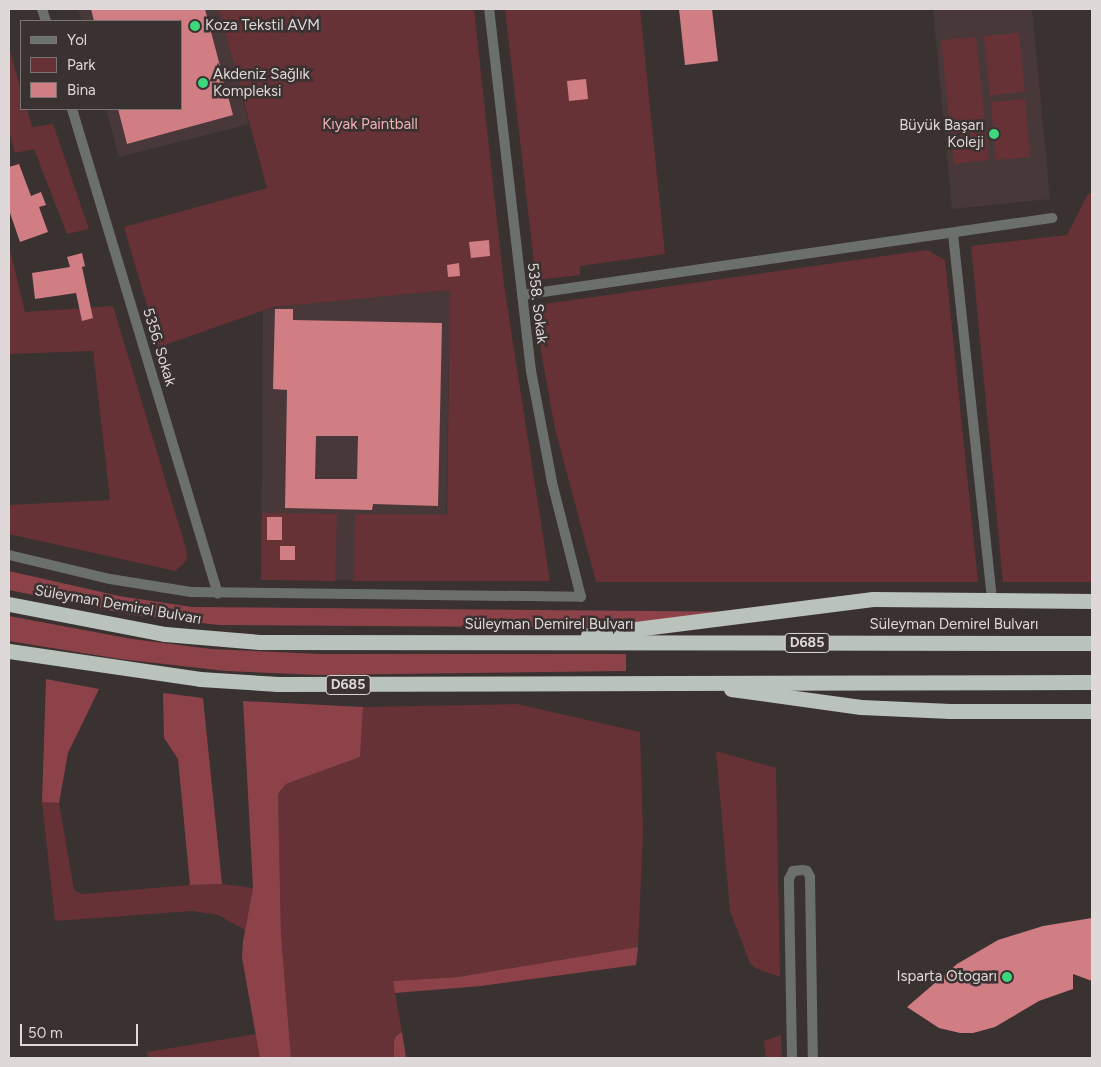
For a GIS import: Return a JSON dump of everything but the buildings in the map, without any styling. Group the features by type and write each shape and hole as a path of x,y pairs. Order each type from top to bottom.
{"highway":[{"path":"522,643 873,600 1092,601"},
{"name":"Süleyman Demirel Bulvarı","path":"9,604 157,633 210,639 277,642 1092,643"},
{"name":"D685","path":"9,651 120,669 243,683 325,685 1092,682"},
{"path":"690,683 861,707 950,711 1092,711"}],"street":[{"name":"5358. Sokak","path":"218,594 581,597 540,426 522,295 489,9"},
{"name":"5356. Sokak","path":"72,110 218,594"},
{"path":"522,295 954,234 1052,218"},
{"path":"954,234 992,600"},
{"path":"9,555 160,588 218,594"},
{"path":"792,1058 789,879 793,871 803,870 807,871 810,877 813,1058"}],"shaded area":[{"path":"78,9 219,9 249,124 119,157 106,110 182,110 182,20 82,20"},
{"name":"Büyük Başarı Koleji","path":"933,9 1032,9 1050,199 952,209"},
{"path":"450,290 445,581 261,580 263,310 297,304"},
{"path":"9,571 119,596 192,607 770,612 643,628 219,625 132,615 9,590"},
{"path":"9,616 132,639 211,649 321,654 626,654 626,671 318,675 226,671 120,659 9,641"},
{"path":"46,679 99,689 68,753 59,803 42,802"},
{"path":"163,693 203,698 222,884 190,885 178,759 164,738"},
{"path":"243,701 363,707 360,757 286,784 278,794 281,934 291,1058 260,1058 242,958 243,941 253,888"},
{"path":"638,947 636,965 481,986 395,993 393,981 458,977"},
{"path":"402,1032 406,1058 394,1058 394,1041 396,1036"}],"green space":[{"name":"Kıyak Paintball","path":"219,9 474,9 504,285 550,581 354,581 355,514 447,515 450,290 273,307 159,347 124,227 267,188"},
{"path":"505,9 640,9 665,254 580,266 580,275 536,280"},
{"path":"1019,33 1025,92 990,95 984,36"},
{"path":"976,37 989,160 954,164 941,40"},
{"path":"9,47 20,87 20,110 27,110 32,127 53,124 89,229 67,234 34,149 15,153 9,131"},
{"path":"1025,99 1030,157 996,160 991,102"},
{"path":"1092,193 1092,582 1003,582 971,246 1067,235 1088,194"},
{"path":"9,245 25,312 113,306 187,552 186,561 175,571 9,534 9,505 110,500 93,351 9,354"},
{"path":"927,250 945,260 978,582 596,582 555,429 541,351 537,305"},
{"path":"262,513 337,514 335,581 261,580"},
{"path":"517,704 640,732 643,831 638,947 458,977 393,981 402,1032 396,1036 394,1041 394,1058 291,1058 281,934 278,794 286,784 360,757 363,707"},
{"path":"716,751 776,768 780,977 755,968 750,963 730,911"},
{"path":"42,802 59,803 74,890 82,894 222,884 253,888 245,930 218,915 192,911 55,921"},
{"path":"256,1034 260,1058 148,1058 147,1052"},
{"path":"781,1035 782,1058 766,1058 764,1041"}],"place":[{"name":"Koza Tekstil AVM","path":"195,26"},
{"name":"Akdeniz Sağlık Kompleksi","path":"203,83"},
{"name":"Büyük Başarı Koleji","path":"994,134"},
{"name":"Isparta Otogarı","path":"1007,977"}]}
